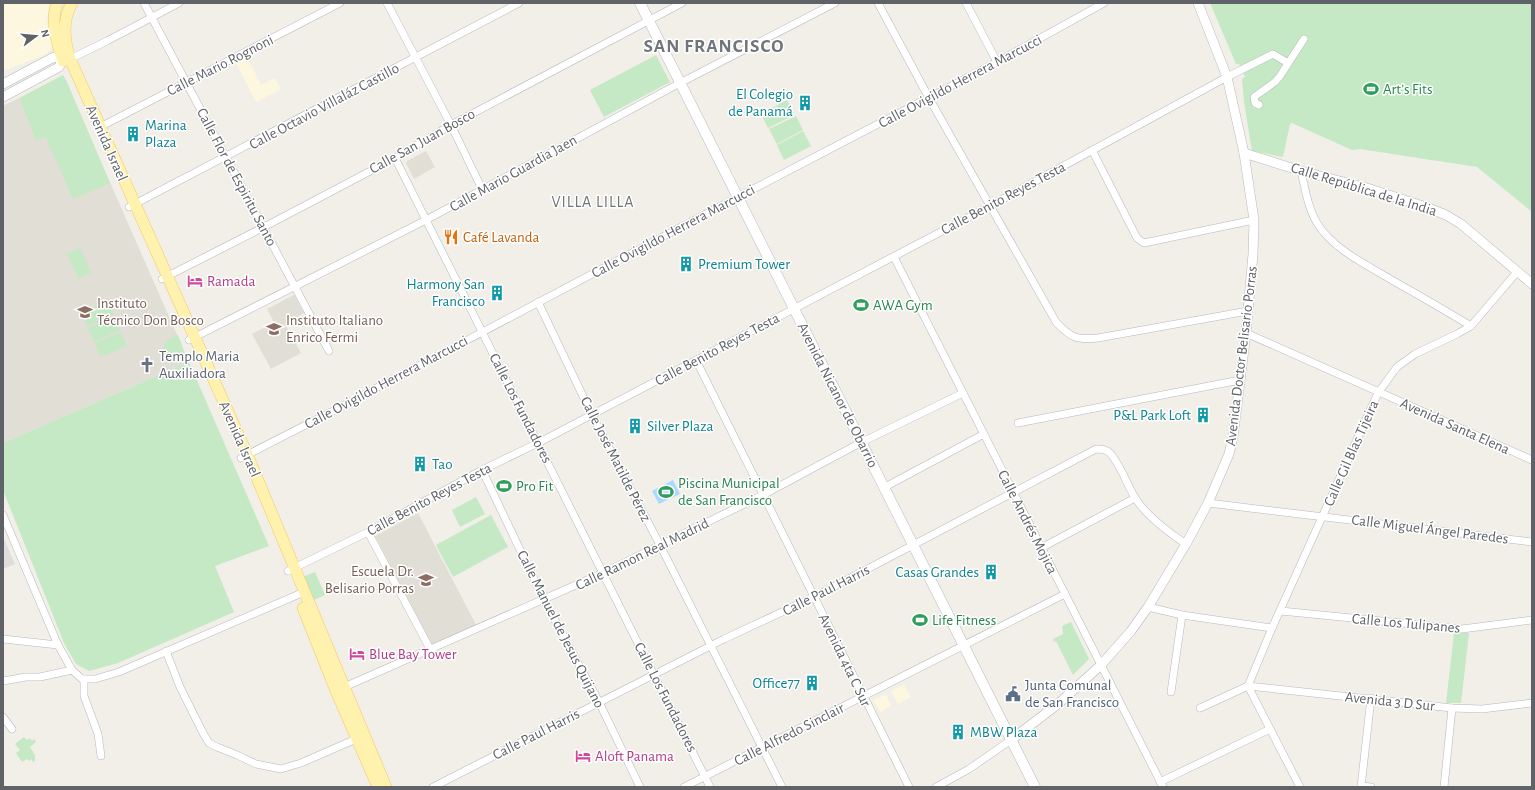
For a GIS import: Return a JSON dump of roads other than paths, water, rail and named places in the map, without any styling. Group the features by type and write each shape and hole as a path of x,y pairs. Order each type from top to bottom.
{"main road":[{"name":"Avenida Israel","path":"58,3 55,19 56,38 100,127 132,206"},
{"name":"Avenida Israel","path":"72,3 66,18 66,59 244,456 340,690 386,787"},
{"name":"Avenida Nicanor de Obarrio","path":"640,3 1035,787"},
{"name":"Avenida Israel","path":"340,690 356,739 378,787"}],"street":[{"name":"Calle Flor de Espiritu Santo","path":"144,3 329,351"},
{"path":"3,97 59,67 66,59 107,42 179,3"},
{"name":"Calle Mario Rognoni","path":"100,127 340,3"},
{"path":"387,3 451,125 482,189"},
{"name":"Calle Octavio Villaláz Castillo","path":"132,206 519,3"},
{"name":"Calle San Juan Bosco","path":"165,277 395,158 451,125 682,3"},
{"name":"Calle Mario Guardia Jaen","path":"192,339 426,220 680,83 835,3"},
{"path":"878,3 929,98 1056,322 1067,334 1082,339 1098,338 1248,311"},
{"path":"966,3 997,62"},
{"name":"Calle Ovigildo Herrera Marcucci","path":"244,456 330,413 482,331 929,98 1104,3"},
{"name":"Avenida Doctor Belisario Porras","path":"936,787 969,769 1011,740 1058,704 1101,665 1131,631 1148,607 1186,544 1208,503 1228,454 1233,436 1246,333 1253,254 1254,220 1244,153 1228,77 1198,3"},
{"path":"1259,105 1256,103 1254,97 1275,82 1304,39"},
{"name":"Calle Benito Reyes Testa","path":"291,569 368,532 482,470 538,443 795,309 1273,54 1288,63"},
{"path":"3,84 54,58 66,59"},
{"path":"1092,150 1138,238 1144,243 1254,220"},
{"name":"Calle República de la India","path":"1244,153 1301,171 1367,188 1446,215 1461,224 1532,284"},
{"name":"Calle Los Fundadores","path":"395,158 710,787"},
{"path":"1301,171 1310,207 1316,222 1326,235 1347,252 1370,267 1471,326"},
{"name":"Calle Andrés Mojica","path":"894,256 1161,785"},
{"name":"Calle Gil Blas Tijeira","path":"1248,686 1272,628 1281,611 1378,393 1398,367 1415,354 1471,326 1517,272"},
{"name":"Calle José Matilde Pérez","path":"538,302 592,415 660,545 782,787"},
{"name":"Avenida Santa Elena","path":"1246,333 1378,393 1532,460"},
{"name":"Avenida 4ta C Sur","path":"696,360 862,696 909,787"},
{"path":"1018,423 1240,380"},
{"name":"Calle Ramon Real Madrid","path":"340,690 603,573 763,495 862,442 963,393"},
{"path":"885,487 984,434"},
{"name":"Calle Paul Harris","path":"433,787 599,702 655,676 711,646 814,597 1096,450 1104,449 1109,452 1122,472 1135,498 1154,520 1186,544"},
{"name":"Calle Manuel de Jesus Quijano","path":"482,470 544,600 599,702 640,787"},
{"path":"1041,548 1135,498"},
{"name":"Calle Miguel Ángel Paredes","path":"1208,503 1532,542"},
{"path":"3,515 58,645 72,670 76,675 84,679 95,679 119,672 301,594"},
{"path":"368,532 430,649"},
{"name":"Calle Alfredo Sinclair","path":"684,787 1065,594"},
{"path":"1148,607 1182,615 1272,628"},
{"name":"Calle Los Tulipanes","path":"1281,611 1462,629 1532,620"},
{"path":"1171,692 1182,615"},
{"path":"3,639 58,645"},
{"path":"166,651 180,687 203,733 209,743 217,748 256,764 281,769 301,763 356,739"},
{"path":"3,681 72,670"},
{"path":"84,679 84,696 98,734 101,756"},
{"path":"1200,708 1248,686 1300,787"},
{"name":"Avenida 3 D Sur","path":"1248,686 1371,698 1452,708 1482,709 1532,703"},
{"path":"1370,787 1361,786 1371,698"},
{"path":"1444,787 1452,708"},
{"path":"3,716 12,729"},
{"path":"1161,785 1270,729"}],"water":[{"name":"Piscina Municipal de San Francisco","path":"673,480 680,494 659,504 652,491"}],"place":[{"name":"Art's Fits","path":"1371,89"},
{"name":"El Colegio de Panamá","path":"805,103"},
{"name":"Marina Plaza","path":"133,134"},
{"name":"Café Lavanda","path":"451,237"},
{"name":"Premium Tower","path":"686,264"},
{"name":"Ramada","path":"195,281"},
{"name":"Harmony San Francisco","path":"497,293"},
{"name":"AWA Gym","path":"861,305"},
{"name":"Instituto Técnico Don Bosco","path":"85,312"},
{"name":"Instituto Italiano Enrico Fermi","path":"274,329"},
{"name":"Templo Maria Auxiliadora","path":"147,365"},
{"name":"P&L Park Loft","path":"1203,415"},
{"name":"Silver Plaza","path":"635,426"},
{"name":"Tao","path":"420,464"},
{"name":"Pro Fit","path":"504,486"},
{"name":"Piscina Municipal de San Francisco","path":"666,492"},
{"name":"Casas Grandes","path":"991,572"},
{"name":"Escuela Dr. Belisario Porras","path":"426,580"},
{"name":"Life Fitness","path":"920,620"},
{"name":"Blue Bay Tower","path":"357,654"},
{"name":"Office77","path":"812,683"},
{"name":"Junta Comunal de San Francisco","path":"1013,694"},
{"name":"MBW Plaza","path":"958,732"},
{"name":"Aloft Panama","path":"583,756"}],"district":[{"name":"SAN FRANCISCO","path":"714,45"},
{"name":"VILLA LILLA","path":"593,201"}]}
